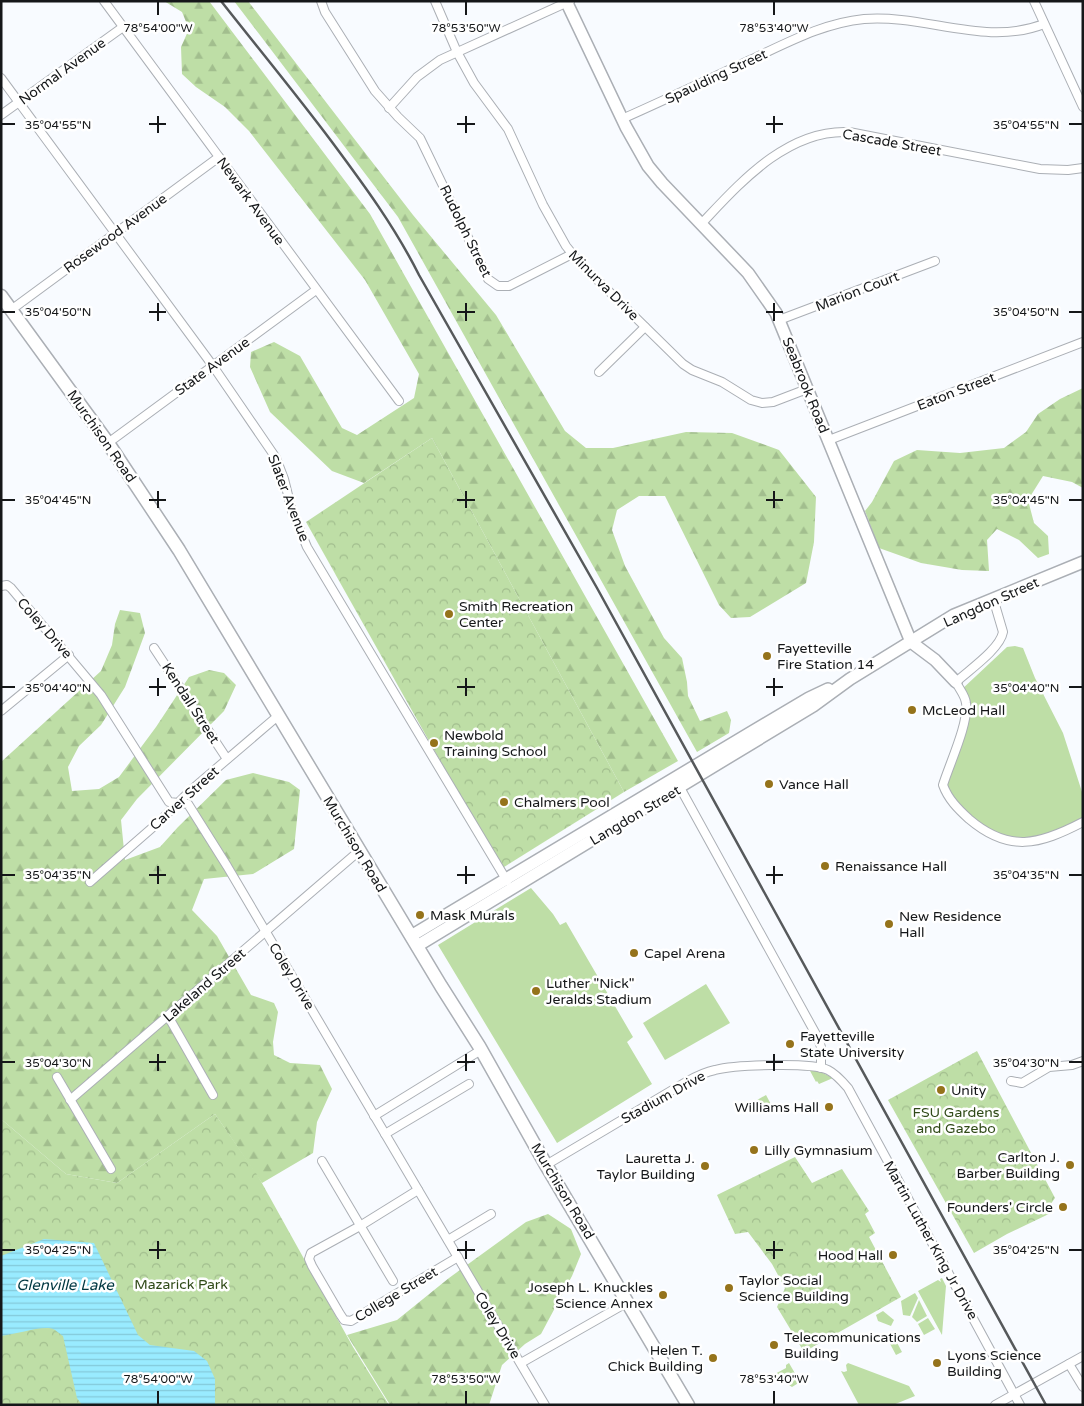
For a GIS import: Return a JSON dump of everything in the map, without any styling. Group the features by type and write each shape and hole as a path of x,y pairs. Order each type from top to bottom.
{"main road":[{"name":"Murchison Road","path":"1,296 108,443 179,550 359,851 481,1050 546,1165 688,1405"}],"street":[{"name":"Newark Avenue","path":"104,1 398,401"},
{"path":"321,1 325,12 375,91 390,108 409,84 440,60 568,2"},
{"name":"Minurva Drive","path":"435,1 457,52 483,97 508,129 557,232 578,262 683,364 692,370 722,382 756,402 773,402 807,389"},
{"path":"1034,1 1083,107"},
{"name":"Seabrook Road","path":"568,2 622,119 648,166 748,273 772,306 911,642 935,660 956,682"},
{"name":"Spaulding Street","path":"622,119 810,33 847,22 880,18 902,19 989,33 1023,31 1044,24"},
{"name":"Normal Avenue","path":"1,115 123,27"},
{"name":"Slater Avenue","path":"1,78 213,366 276,458 284,479 292,511 307,547 512,889"},
{"name":"Rudolph Street","path":"390,108 420,138 488,279 492,283 498,286 509,286 572,254"},
{"name":"Cascade Street","path":"702,223 745,178 785,149 805,140 832,133 849,132 1040,169 1068,170 1083,168"},
{"name":"Rosewood Avenue","path":"11,310 219,157"},
{"name":"Marion Court","path":"779,320 935,261"},
{"name":"State Avenue","path":"108,443 316,290"},
{"path":"599,372 645,327"},
{"name":"Eaton Street","path":"829,440 1083,342"},
{"name":"Langdon Street","path":"414,941 506,878 813,706 850,679 954,615 1083,562"},
{"name":"Coley Drive","path":"1,586 7,585 11,588 101,695 169,802 188,804 266,932 546,1405"},
{"path":"993,598 1003,632 1002,637 996,646 956,682 965,698 966,716 943,785 947,796 963,814 980,828 990,834 1011,841 1033,842 1044,840 1080,824"},
{"name":"Kendall Street","path":"154,648 227,759"},
{"path":"1,711 68,655"},
{"name":"Carver Street","path":"90,882 279,715"},
{"path":"678,783 818,1038 821,1047 820,1068"},
{"name":"Langdon Street","path":"414,941 512,889 678,783"},
{"name":"Lakeland Street","path":"70,1100 359,851"},
{"path":"168,1016 213,1094"},
{"path":"374,1116 481,1050"},
{"path":"1010,1081 1022,1083 1049,1067 1072,1066 1083,1061"},
{"name":"Stadium Drive","path":"546,1165 706,1072 736,1066 812,1066 820,1068"},
{"name":"Martin Luther King Jr Drive","path":"820,1068 826,1069 838,1077 848,1088 1020,1405"},
{"path":"57,1077 111,1169"},
{"path":"385,1134 469,1084"},
{"path":"322,1161 393,1282"},
{"path":"360,1226 418,1190"},
{"path":"448,1240 492,1214"},
{"name":"College Street","path":"360,1226 311,1253 309,1260 344,1320 351,1321 458,1257"},
{"path":"521,1364 628,1302"},
{"path":"995,1405 1083,1356"},
{"path":"1070,1364 1083,1387"}],"green space":[{"path":"164,1 209,1 370,214 678,761 624,792 432,438 364,483 332,471 270,412 250,367 251,352 274,342 300,356 342,428 357,435 414,398 419,374 365,280 249,131 225,107 196,87 182,74 181,47 189,29 182,12"},
{"path":"234,1 248,1 413,215 496,315 565,431 586,448 613,448 686,432 732,433 779,450 816,497 814,542 806,583 750,617 731,618 719,605 665,496 639,496 617,510 612,530 625,566 664,638 682,658 688,696 700,721 727,711 731,720 729,733 697,752 398,217"},
{"path":"1083,388 1083,488 1072,482 1043,476 1028,500 1034,523 1048,536 1049,554 1038,558 1019,540 997,529 987,540 989,571 962,570 921,563 879,548 865,511 872,502 894,461 917,450 960,453 1004,448 1026,432 1038,414 1060,399"},
{"path":"432,438 624,792 501,869 306,522"},
{"path":"120,610 140,613 145,633 125,687 101,725 79,746 68,767 72,791 99,789 119,777 156,727 189,677 209,670 224,673 236,685 224,711 137,799 121,820 125,860 160,847 226,780 253,773 289,782 300,790 294,849 253,874 204,879 192,910 217,936 251,995 274,1003 278,1012 273,1042 274,1055 290,1063 320,1065 332,1089 317,1122 313,1153 262,1183 215,1114 117,1183 66,1174 1,1119 1,762 101,671 112,645 115,624"},
{"path":"1007,647 1023,648 1035,678 1063,733 1083,795 1083,822 1060,833 1011,841 963,814 943,785 966,716 960,691"},
{"name":"Luther \"Nick\" Jeralds Stadium","path":"531,888 560,925 566,922 633,1037 627,1042 652,1084 557,1143 438,945"},
{"path":"706,984 730,1023 665,1060 643,1023"},
{"name":"FSU Gardens and Gazebo","path":"977,1051 1055,1198 1050,1205 1053,1212 1007,1234 974,1253 888,1100"},
{"path":"809,1069 821,1072 833,1078 819,1084"},
{"path":"766,1095 774,1110 765,1114 757,1100"},
{"name":"Mazarick Park","path":"215,1114 258,1176 353,1347 389,1405 1,1405 1,1119 66,1174 117,1183"},
{"path":"795,1157 812,1183 842,1169 869,1211 865,1214 875,1233 869,1237 901,1297 804,1352 777,1307 785,1288 772,1264 748,1232 735,1234 717,1195"},
{"path":"548,1214 571,1229 581,1254 572,1276 541,1334 525,1344 502,1365 489,1405 390,1405 347,1335 397,1320 449,1278 526,1222"},
{"path":"942,1278 946,1286 942,1335 918,1291 938,1280 941,1282 940,1279"},
{"path":"915,1293 918,1298 910,1316 903,1315 901,1301"},
{"path":"919,1300 927,1316 917,1322 912,1317"},
{"path":"883,1311 894,1320 891,1326 878,1321 876,1315"},
{"path":"928,1318 935,1329 924,1335 918,1324"},
{"path":"894,1337 902,1352 896,1355 888,1340"},
{"path":"789,1363 800,1382 792,1387 773,1375 786,1368 786,1365"},
{"path":"848,1363 909,1386 915,1396 893,1405 859,1405 841,1371 847,1371 846,1365"}],"water":[{"name":"Glenville Lake","path":"44,1239 94,1243 138,1335 150,1345 194,1351 207,1361 215,1379 215,1405 82,1405 77,1398 63,1336 48,1328 1,1336 1,1256"}],"railway":[{"path":"221,1 332,142 400,240 597,588 1046,1405"}],"place":[{"name":"Smith Recreation Center","path":"449,614"},
{"name":"Fayetteville Fire Station 14","path":"767,656"},
{"name":"McLeod Hall","path":"912,710"},
{"name":"Newbold Training School","path":"434,743"},
{"name":"Vance Hall","path":"769,784"},
{"name":"Chalmers Pool","path":"504,802"},
{"name":"Renaissance Hall","path":"825,866"},
{"name":"Mask Murals","path":"420,915"},
{"name":"New Residence Hall","path":"889,924"},
{"name":"Capel Arena","path":"634,953"},
{"name":"Luther \"Nick\" Jeralds Stadium","path":"536,991"},
{"name":"Fayetteville State University","path":"790,1044"},
{"name":"Unity","path":"941,1090"},
{"name":"Williams Hall","path":"829,1107"},
{"name":"Lilly Gymnasium","path":"754,1150"},
{"name":"Carlton J. Barber Building","path":"1070,1165"},
{"name":"Lauretta J. Taylor Building","path":"705,1166"},
{"name":"Founders' Circle","path":"1063,1207"},
{"name":"Hood Hall","path":"893,1255"},
{"name":"Taylor Social Science Building","path":"729,1288"},
{"name":"Joseph L. Knuckles Science Annex","path":"663,1295"},
{"name":"Telecommunications Building","path":"774,1345"},
{"name":"Helen T. Chick Building","path":"713,1358"},
{"name":"Lyons Science Building","path":"937,1363"}]}
